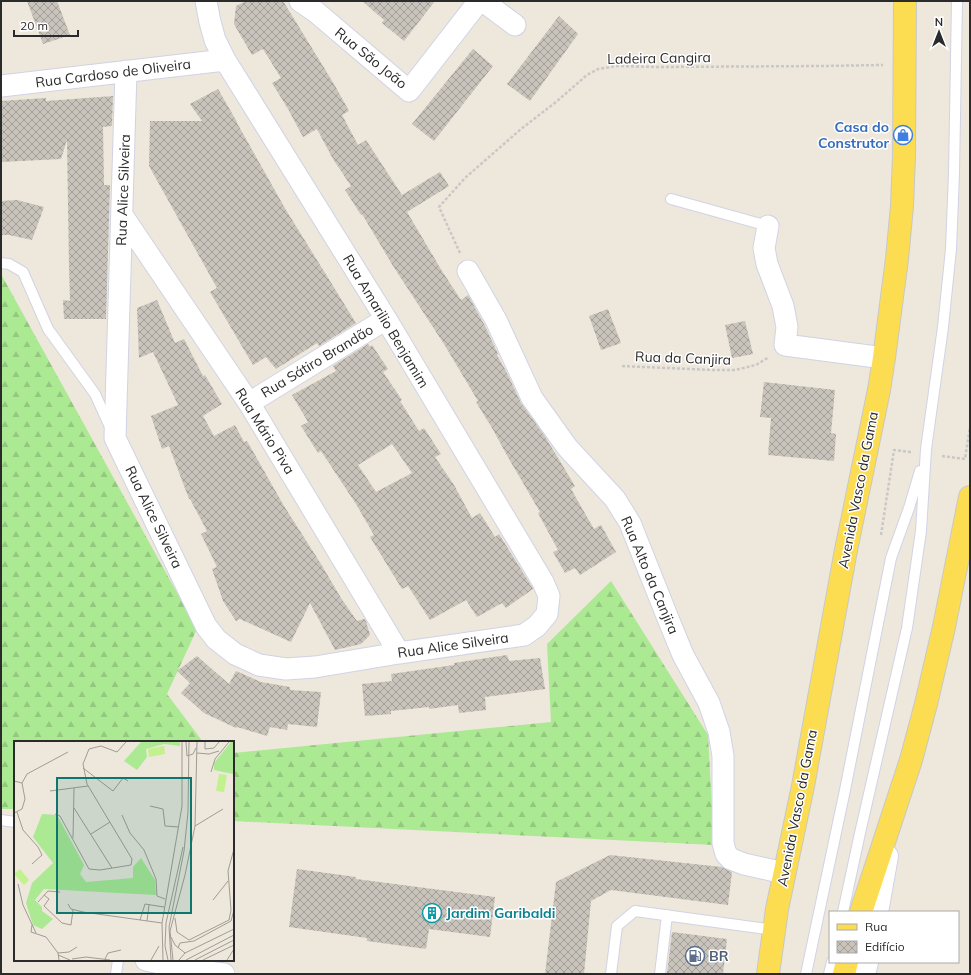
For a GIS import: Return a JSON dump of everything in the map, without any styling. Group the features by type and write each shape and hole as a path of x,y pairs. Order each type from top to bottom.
{"main road":[{"name":"Avenida Vasco da Gama","path":"768,974 777,909 803,786 846,550 884,358 897,259 902,206 904,156 905,1"},
{"path":"861,911 911,760 926,704 944,627 970,497"},
{"path":"844,974 847,963"}],"street":[{"name":"Rua Amarilio Benjamim","path":"206,1 215,40 225,60 386,319 543,582 549,596 547,614 538,626 524,635"},
{"name":"Rua São João","path":"300,1 316,12 409,91 479,1"},
{"path":"483,1 515,25"},
{"name":"Rua Cardoso de Oliveira","path":"1,86 225,60"},
{"name":"Rua Alice Silveira","path":"126,71 115,438 206,626 216,639 235,654 258,665 286,669 315,667 398,653 524,635"},
{"name":"Rua Mário Piva","path":"122,214 248,403 398,653"},
{"path":"768,226 764,248 767,264 783,306 787,327 785,345 884,358"},
{"name":"Rua Alto da Canjira","path":"468,271 496,320 532,398 567,447 615,499 630,523 668,621 683,655 708,703 719,732 723,756 723,843 726,854 731,859 744,864 784,873"},
{"name":"Rua Sátiro Brandão","path":"248,403 386,319"},
{"path":"877,911 895,807"},
{"path":"150,961 191,970 224,974"},
{"path":"864,974 867,963"}],"lane":[{"path":"843,911 907,628 921,531 926,449 943,327 951,249 957,1"},
{"path":"671,199 768,226"},
{"path":"1,263 8,264 23,272 48,329 95,394 115,438"},
{"path":"806,974 845,790 891,558 909,508 926,449"},
{"path":"1,820 14,822"},
{"path":"611,974 618,926 635,911 774,930"},
{"path":"660,974 667,915"},
{"path":"116,974 118,961"},
{"path":"830,974 832,963"}],"path":[{"name":"Ladeira Cangira","path":"468,271 439,207 465,178 521,129 588,75 598,69 616,66 815,66 905,64"},
{"name":"Rua da Canjira","path":"622,366 735,370 756,365 785,345"}],"green space":[{"path":"1,274 197,629 167,694 202,741 14,741 14,809 1,809"},
{"path":"611,581 708,735 714,845 234,821 234,753 551,722 547,644"}],"building":[{"path":"27,1 57,1 70,35 43,44"},
{"path":"246,1 283,1 349,111 342,115 358,145 366,140 402,195 440,172 449,186 407,212 461,300 468,295 485,326 498,354 497,355 521,403 544,435 575,486 571,489 594,529 601,525 616,552 580,575 575,568 565,573 553,552 558,550 538,513 540,512 476,402 478,401 444,344 393,266 362,214 361,215 345,190 351,186 333,159 317,129 303,137 272,83 281,78 263,49 252,55 234,24 236,6"},
{"path":"362,1 435,1 404,41 382,23 384,20"},
{"path":"559,16 578,34 530,101 507,84"},
{"path":"473,49 493,66 434,141 412,124"},
{"path":"218,89 286,210 356,323 319,346 317,343 276,369 266,357 253,365 210,292 217,288 149,166 150,121 202,121 190,104"},
{"path":"113,96 112,126 103,127 104,185 110,185 106,319 64,319 63,300 70,301 67,140 61,159 1,162 1,101 46,98 46,101"},
{"path":"17,200 44,207 32,240 9,235 1,235 1,201"},
{"path":"157,300 175,343 184,339 203,376 205,375 222,404 203,416 214,436 235,425 244,442 247,441 284,506 341,598 357,621 364,619 366,621 370,635 361,644 335,650 310,603 291,642 240,619 236,621 223,601 212,569 217,567 201,534 207,531 189,499 169,446 162,449 151,416 178,405 153,352 139,358 137,308"},
{"path":"608,309 621,343 601,350 589,316"},
{"path":"745,321 753,354 732,358 725,325"},
{"path":"368,344 370,347 372,345 388,369 383,372 402,400 400,401 419,431 424,428 441,454 435,457 454,485 472,518 480,513 495,537 499,534 533,589 506,608 502,603 477,617 466,600 430,620 408,586 402,589 370,537 374,535 356,504 321,451 318,453 301,426 308,422 292,395 336,371 333,366","holes":["392,444 412,473 376,492 358,465"]},
{"path":"764,382 835,390 831,433 836,434 834,461 768,455 771,418 760,417"},
{"path":"507,655 509,661 540,658 545,689 485,697 486,710 459,713 458,705 429,709 429,707 391,711 391,714 365,716 362,684 392,681 391,674 454,665 454,663"},
{"path":"197,656 229,684 236,671 261,682 290,687 290,690 321,692 317,727 288,724 287,730 270,727 267,736 237,727 236,728 204,713 181,693 190,683 177,671"},
{"path":"610,855 722,867 732,872 728,905 611,890 591,901 584,974 545,974 556,882"},
{"path":"297,869 356,877 356,879 495,897 490,937 429,929 426,949 367,941 367,938 289,927"},
{"name":"BR","path":"672,932 727,939 723,974 667,974"}],"place":[{"name":"Casa do Construtor","path":"903,135"},
{"name":"Jardim Garibaldi","path":"432,913"},
{"name":"BR","path":"695,956"}]}
